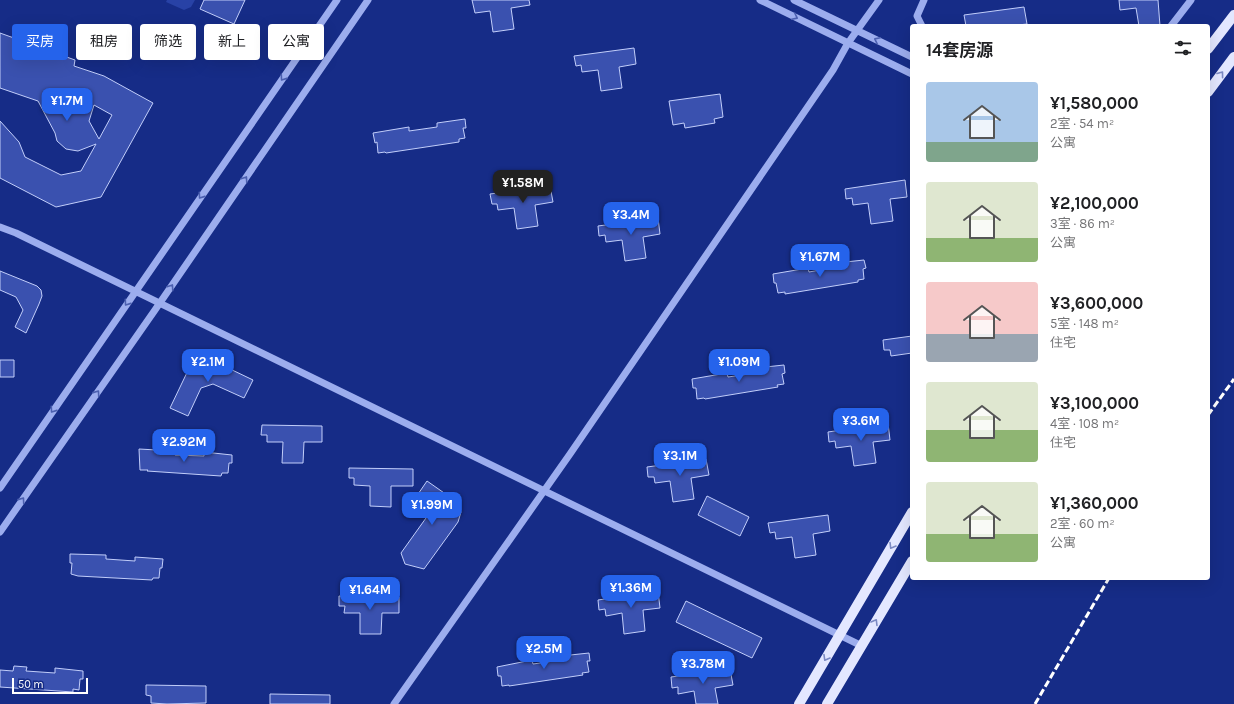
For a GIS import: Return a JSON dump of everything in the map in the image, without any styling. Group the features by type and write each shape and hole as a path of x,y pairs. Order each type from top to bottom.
{"main road":[{"path":"1210,46 1234,15"},
{"path":"1210,89 1234,57"},
{"path":"799,704 910,515"},
{"path":"827,704 910,564"}],"street":[{"path":"0,488 337,0"},
{"path":"0,532 160,303 368,0"},
{"path":"760,0 910,73"},
{"path":"794,0 910,56"},
{"path":"394,704 544,492 833,70 848,43 879,0"},
{"path":"921,24 917,16 924,0"},
{"path":"1173,24 1191,0"},
{"path":"0,227 16,233 862,646"}],"shaded area":[{"path":"167,0 195,0 191,7 184,10 166,2"}],"building":[{"path":"204,0 245,0 234,24 200,9"},
{"path":"472,0 529,0 530,5 511,8 514,29 493,32 490,11 475,13"},
{"path":"1119,0 1158,0 1160,24 1139,24 1136,8 1120,10"},
{"path":"1024,7 1027,24 966,24 964,15"},
{"path":"0,33 12,37 12,60 68,60 68,57 75,60 74,66 104,76 153,103 101,197 56,207 0,178 0,121 19,142 25,157 61,175 81,171 96,144 78,151 66,149 57,141 55,133 38,101 0,88","holes":["94,105 112,115 99,139 89,121"]},
{"path":"634,48 636,64 619,67 622,88 601,91 598,70 582,72 581,65 576,66 574,56"},
{"path":"720,94 723,117 714,119 715,123 685,128 684,123 673,125 669,101"},
{"path":"465,119 466,128 463,128 465,138 459,139 459,142 378,153 377,142 375,143 373,133 409,127 409,131 437,127 437,123"},
{"path":"905,180 907,197 890,199 893,221 871,224 868,203 853,205 852,198 846,199 845,189"},
{"path":"550,186 553,202 535,205 538,226 517,229 514,208 498,210 497,204 492,204 490,194"},
{"path":"658,218 660,234 643,237 646,258 625,261 622,240 606,242 605,235 599,236 598,226"},
{"path":"864,260 866,268 863,269 864,279 858,280 858,282 785,294 785,292 778,293 776,283 774,283 773,274 808,268 809,272 837,267 836,263"},
{"path":"0,271 37,286 41,290 42,296 26,333 15,327 23,310 16,297 0,290"},
{"path":"910,336 910,353 891,356 890,350 884,350 883,340"},
{"path":"203,356 253,380 244,398 213,384 201,388 188,416 170,408 193,360"},
{"path":"0,360 14,360 14,377 0,377"},
{"path":"784,365 785,373 782,374 784,384 777,385 778,387 705,399 697,399 696,388 693,388 692,379 727,373 728,377 756,373 756,368"},
{"path":"888,423 890,440 873,442 876,463 854,466 851,446 836,448 835,441 829,442 828,432"},
{"path":"262,425 322,426 322,442 304,442 303,463 282,463 283,442 267,442 267,435 261,435"},
{"path":"139,449 175,451 175,455 204,456 204,452 232,455 232,463 229,463 228,473 222,473 221,476 140,470"},
{"path":"706,459 709,475 691,478 694,499 673,502 670,481 655,483 654,477 648,477 647,467"},
{"path":"349,468 413,469 413,486 391,486 391,507 370,506 370,486 354,485 354,478 349,478"},
{"path":"427,481 457,502 461,512 458,522 424,569 405,564 401,553 431,511 414,500"},
{"path":"707,496 749,517 740,536 698,515"},
{"path":"828,515 830,531 813,534 816,555 795,558 792,537 776,539 775,532 770,533 768,523"},
{"path":"70,554 106,555 106,559 135,561 135,557 163,559 159,578 153,578 152,580 78,576 71,574 72,563 70,563"},
{"path":"658,591 660,608 643,610 645,631 624,634 622,613 606,616 605,609 599,610 598,600"},
{"path":"339,596 399,597 399,613 382,613 381,634 360,634 360,613 344,613 345,606 339,606"},
{"path":"686,601 762,638 752,658 676,622"},
{"path":"589,653 590,661 587,661 589,672 582,673 583,675 509,686 502,686 501,676 498,676 497,667 532,660 533,664 561,660 561,656"},
{"path":"14,666 27,667 26,671 55,673 55,668 83,671 83,679 80,679 79,690 73,689 73,692 0,687 0,670 13,671"},
{"path":"730,669 733,685 715,688 718,704 696,704 694,691 678,694 678,687 672,688 671,677"},
{"path":"146,685 206,686 206,703 151,703 151,696 146,695"},
{"path":"270,694 330,695 330,704 270,704"}],"railway":[{"path":"1210,412 1234,379"},
{"path":"1035,704 1108,580"}]}
